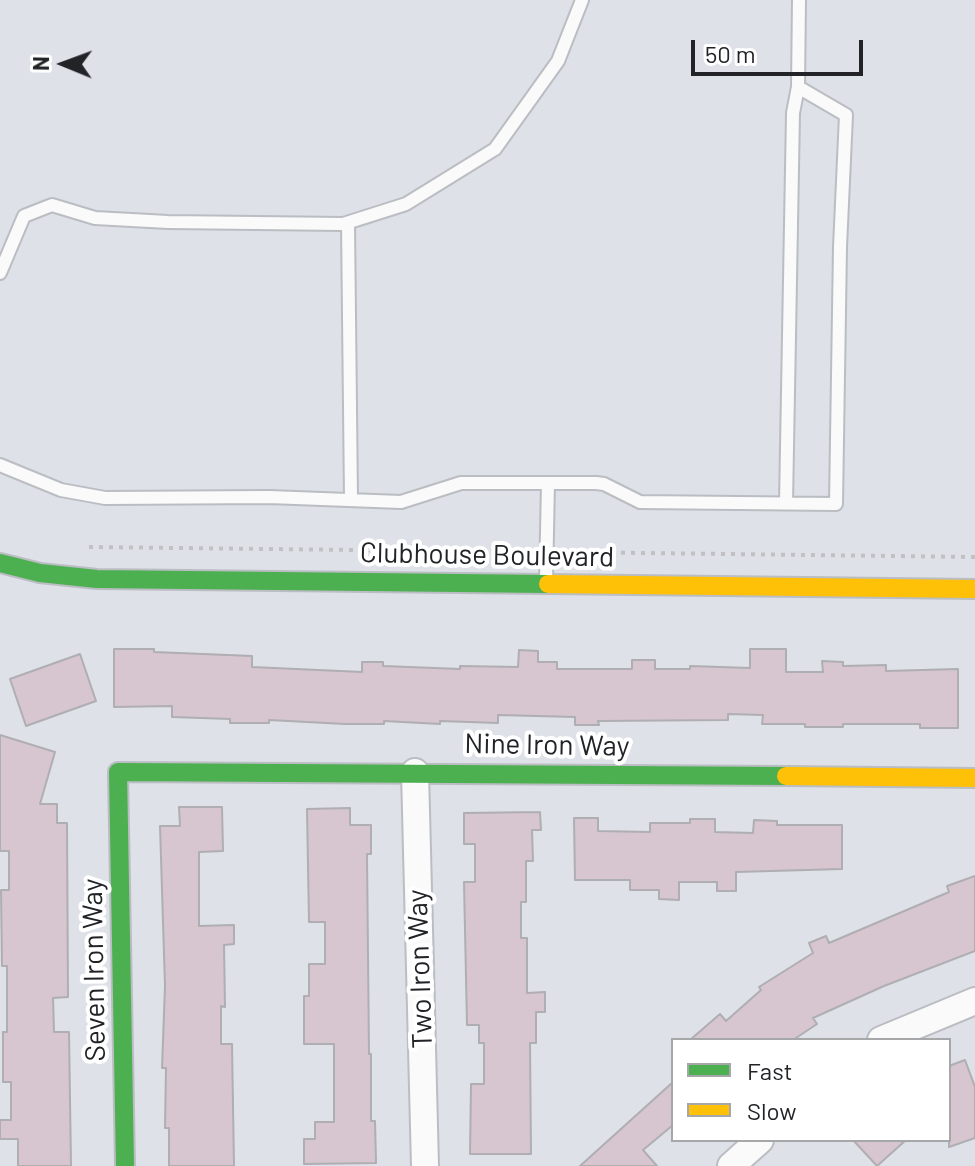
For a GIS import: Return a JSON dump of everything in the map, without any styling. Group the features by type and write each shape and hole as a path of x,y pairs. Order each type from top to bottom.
{"street":[{"name":"Clubhouse Boulevard","path":"0,563 40,573 97,579 975,589"},
{"name":"Nine Iron Way","path":"118,772 975,778"},
{"name":"Seven Iron Way","path":"118,772 125,1166"},
{"name":"Two Iron Way","path":"415,772 425,1166"},
{"path":"886,1038 975,1001"},
{"path":"731,1166 758,1142"}],"lane":[{"path":"0,273 24,216 52,205 95,218 168,222 348,223 406,204 495,149 558,61 582,0"},
{"path":"786,503 793,113 798,87 799,0"},
{"path":"0,465 61,490 105,498 269,497 401,502 461,483 548,483 604,484 640,502 836,504 840,247 846,115 798,87"},
{"path":"348,223 351,500"},
{"path":"546,584 548,483"}],"path":[{"path":"76,546 450,551"},
{"path":"584,552 975,557"}],"building":[{"path":"114,649 252,656 252,667 362,672 362,662 383,662 383,666 460,669 460,666 518,667 519,650 538,651 538,662 557,662 557,669 632,669 632,660 655,660 655,669 690,669 690,666 750,668 750,649 786,649 786,672 823,672 822,661 843,662 843,666 886,665 886,671 958,669 958,728 920,728 920,724 805,727 805,724 762,724 763,715 728,714 728,720 598,721 599,725 575,725 575,717 498,715 498,723 384,721 384,724 345,724 269,720 269,723 230,723 230,719 172,717 172,706 114,707"},
{"path":"80,654 96,701 26,726 10,679"},
{"path":"0,735 55,752 40,804 57,804 57,823 67,823 68,997 53,998 54,1032 69,1032 71,1166 18,1166 18,1139 0,1139 0,1120 11,1120 11,1082 3,1082 7,966 2,966 1,890 9,890 9,851 0,851"},
{"path":"179,807 222,807 223,851 199,852 199,926 234,925 234,944 224,945 225,1007 221,1006 221,1044 232,1044 234,1166 169,1166 169,1128 165,1128 166,1068 162,1068 165,986 160,826 180,826"},
{"path":"350,808 350,825 371,825 371,854 367,854 369,1054 376,1163 304,1164 304,1139 315,1139 315,1122 334,1122 334,1044 304,1044 304,996 309,996 309,964 325,964 325,922 309,922 307,809"},
{"path":"540,812 541,830 532,830 533,861 526,861 526,902 521,902 521,938 527,938 527,993 545,992 545,1012 536,1012 536,1043 530,1043 531,1154 470,1154 471,1084 484,1084 484,1043 479,1043 479,1025 467,1025 464,882 475,882 475,844 464,844 464,813"},
{"path":"574,818 598,818 598,831 650,832 650,823 690,823 690,819 715,819 715,832 753,833 754,820 777,821 777,825 842,825 842,869 736,872 736,891 717,891 717,882 679,882 679,900 659,899 659,890 630,890 630,880 575,880"},
{"path":"975,876 975,951 884,986 813,1018 817,1024 796,1038 692,1038 720,1014 726,1021 761,990 759,987 813,953 809,943 826,936 829,943 949,892 947,886"},
{"path":"965,1060 975,1087 975,1138 949,1147 951,1142 951,1065"},
{"path":"671,1084 671,1127 643,1150 657,1166 580,1166"},
{"path":"855,1142 904,1142 877,1166"}],"traffic: fast":[{"path":"0,563 40,573 97,579 548,584"},
{"path":"125,1166 118,772 786,776"}],"traffic: slow":[{"path":"548,584 975,589"},
{"path":"786,776 975,778"}]}
